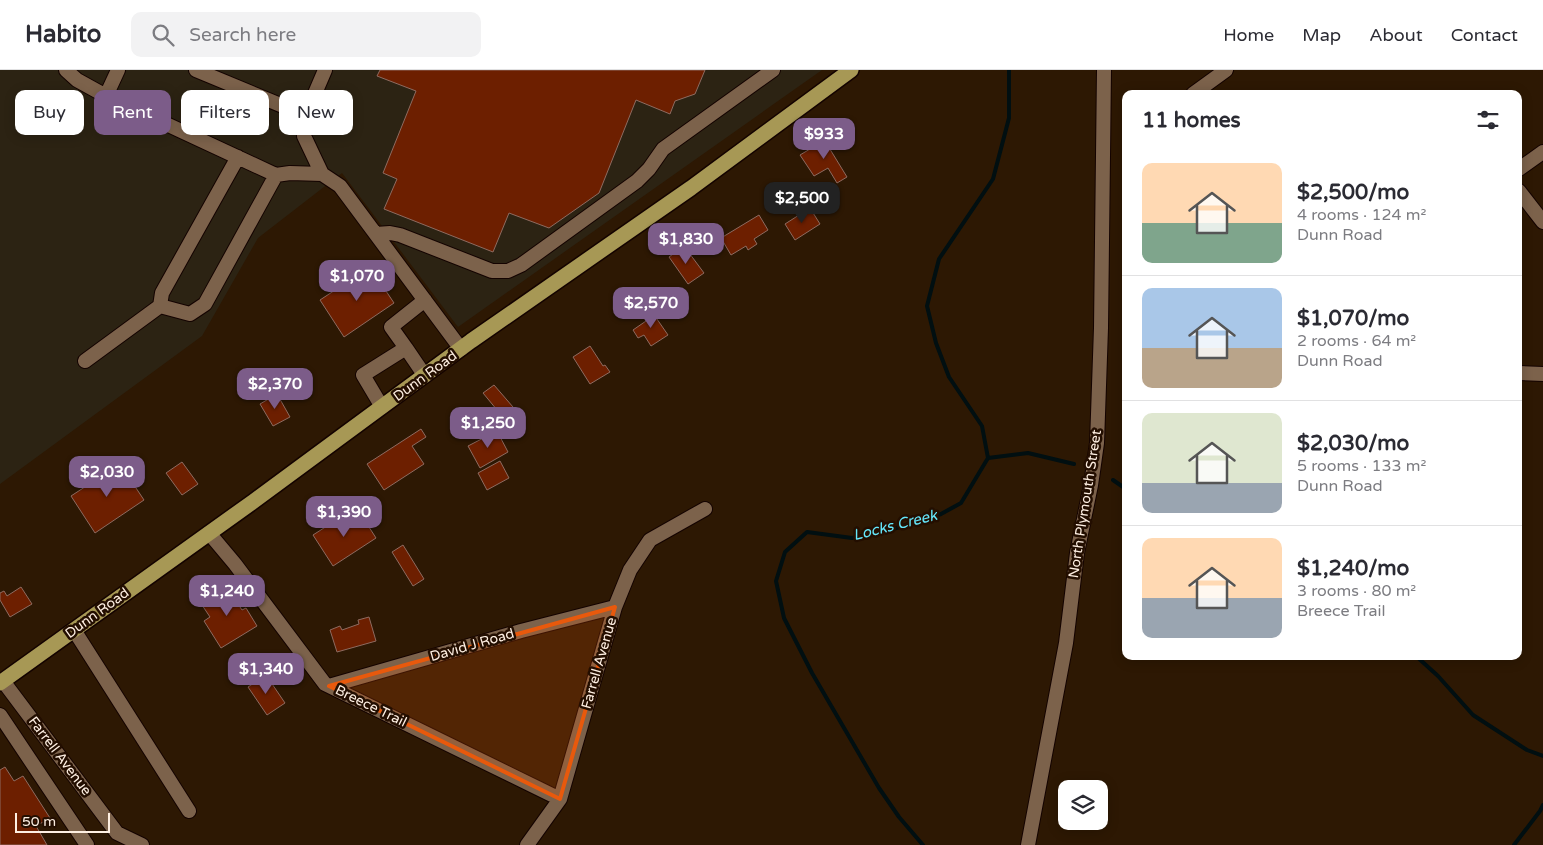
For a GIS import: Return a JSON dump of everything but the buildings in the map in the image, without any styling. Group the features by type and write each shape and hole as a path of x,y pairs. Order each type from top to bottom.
{"main road":[{"name":"Dunn Road","path":"2,682 461,349 691,188 851,70"}],"street":[{"path":"66,70 77,80 95,90"},
{"path":"109,90 118,70"},
{"path":"196,70 279,104"},
{"path":"316,90 325,70"},
{"path":"376,234 400,234 492,271 508,271 520,266 638,181 663,149 772,70"},
{"name":"North Plymouth Street","path":"1028,845 1066,643 1077,553 1091,485 1097,443 1101,328 1104,70"},
{"path":"1198,90 1226,70"},
{"path":"171,126 276,176 290,173 322,174"},
{"path":"304,135 322,174 340,186 461,349"},
{"path":"1522,168 1543,152"},
{"path":"85,361 160,306 162,293 238,157"},
{"path":"160,306 190,314 205,304 276,176"},
{"path":"1522,195 1543,222"},
{"path":"425,300 391,327 425,376"},
{"path":"382,407 364,375 406,348"},
{"path":"1522,373 1543,374"},
{"name":"Farrell Avenue","path":"527,845 560,800 615,607 630,570 650,540 705,509"},
{"name":"Breece Trail","path":"209,533 235,564 325,684 560,800"},
{"name":"David J Road","path":"329,686 521,631 615,607"},
{"path":"74,630 190,811"},
{"name":"Farrell Avenue","path":"2,682 117,832 142,845"},
{"path":"0,715 87,845"}],"highlighted area":[{"path":"615,607 560,799 329,686"}],"shaded area":[{"path":"0,70 822,70 458,327 342,173 258,238 202,336 0,484"}],"waterway":[{"name":"Locks Creek","path":"923,845 899,817 879,788 812,673 784,618 776,581 785,552 807,532 852,538 893,529 941,514 961,503 988,458 982,426 949,377 936,343 927,306 939,259 993,179 1009,118 1009,70"},
{"path":"988,458 1028,453 1074,464"},
{"path":"1113,480 1122,486"},
{"path":"1420,660 1438,676 1473,715 1527,750 1543,756"},
{"path":"1514,845 1543,805"}]}
